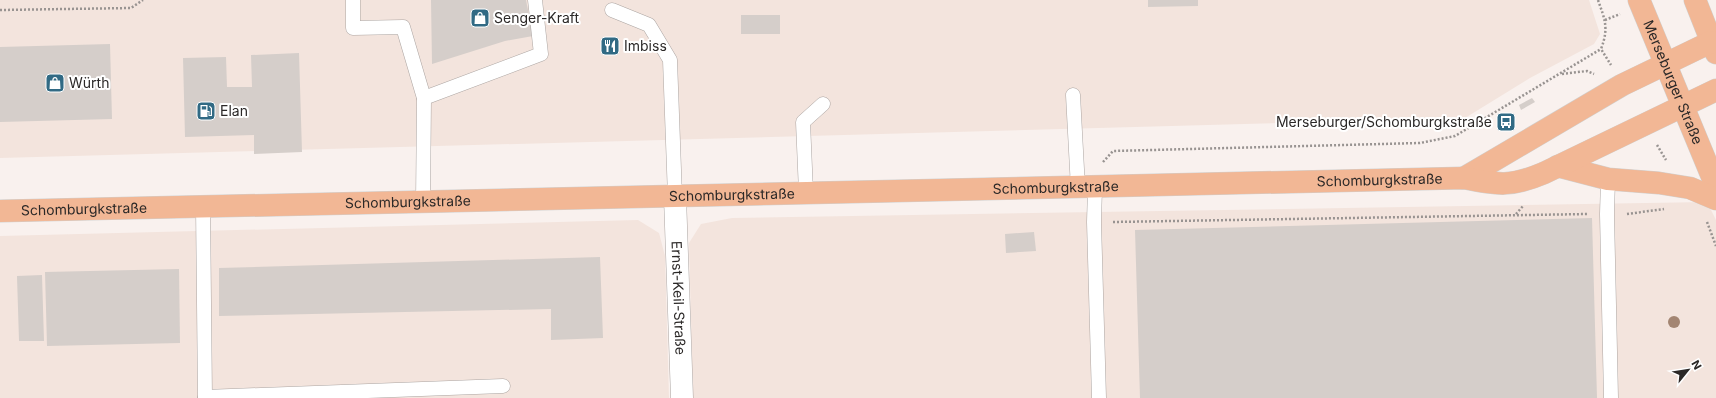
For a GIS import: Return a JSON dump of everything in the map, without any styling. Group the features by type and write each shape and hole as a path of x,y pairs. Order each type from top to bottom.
{"main road":[{"name":"Merseburger Straße","path":"1639,0 1664,64 1716,186"},
{"path":"1695,0 1714,48"},
{"name":"Schomburgkstraße","path":"1464,178 1622,85 1664,64 1714,48"},
{"name":"Schomburgkstraße","path":"0,211 675,197 806,192 1086,188 1464,178 1489,183 1511,184 1528,179 1558,166 1716,90"},
{"path":"1558,166 1608,179 1673,184 1690,188 1716,199"}],"street":[{"name":"Ernst-Keil-Straße","path":"675,197 682,398"}],"lane":[{"path":"353,0 353,28 403,27 424,98 423,202"},
{"path":"424,98 541,54 535,0"},
{"path":"612,10 649,25 670,60 675,197"},
{"path":"1073,95 1086,188 1094,222 1099,398"},
{"path":"806,192 803,122 822,104"},
{"path":"1608,179 1607,214 1611,398"},
{"path":"203,206 205,397 503,386"}],"path":[{"path":"0,10 131,8 143,0"},
{"path":"1605,20 1622,13"},
{"path":"1086,188 1113,151 1420,143 1455,136 1602,49"},
{"path":"1094,222 1516,215"}],"shaded area":[{"path":"0,0 1589,0 1600,34 1594,44 1530,78 1465,118 0,158"},
{"path":"1707,202 1716,220 1716,398 693,398 689,243 701,224 732,218"},
{"path":"638,220 659,233 665,256 669,398 0,398 0,236"}],"building":[{"name":"Senger-Kraft","path":"431,0 526,0 533,36 505,41 432,64"},
{"path":"1148,0 1198,0 1198,6 1148,7"},
{"path":"741,15 780,15 780,34 741,34"},
{"name":"Würth","path":"110,44 112,119 0,122 0,47"},
{"path":"299,53 302,152 254,154 254,135 185,137 183,58 226,57 227,87 252,87 251,55"},
{"path":"1532,98 1535,102 1521,110 1519,105"},
{"path":"1592,218 1597,398 1140,398 1135,230"},
{"path":"1034,232 1036,251 1006,253 1005,234"},
{"path":"600,257 603,338 551,340 551,309 219,316 219,268"},
{"path":"179,269 180,343 47,346 45,272"},
{"path":"42,275 44,341 19,341 17,276"}],"place":[{"name":"Senger-Kraft","path":"480,18"},
{"name":"Imbiss","path":"610,46"},
{"name":"Würth","path":"55,83"},
{"name":"Elan","path":"206,111"},
{"name":"Merseburger/Schomburgkstraße","path":"1506,122"}]}
